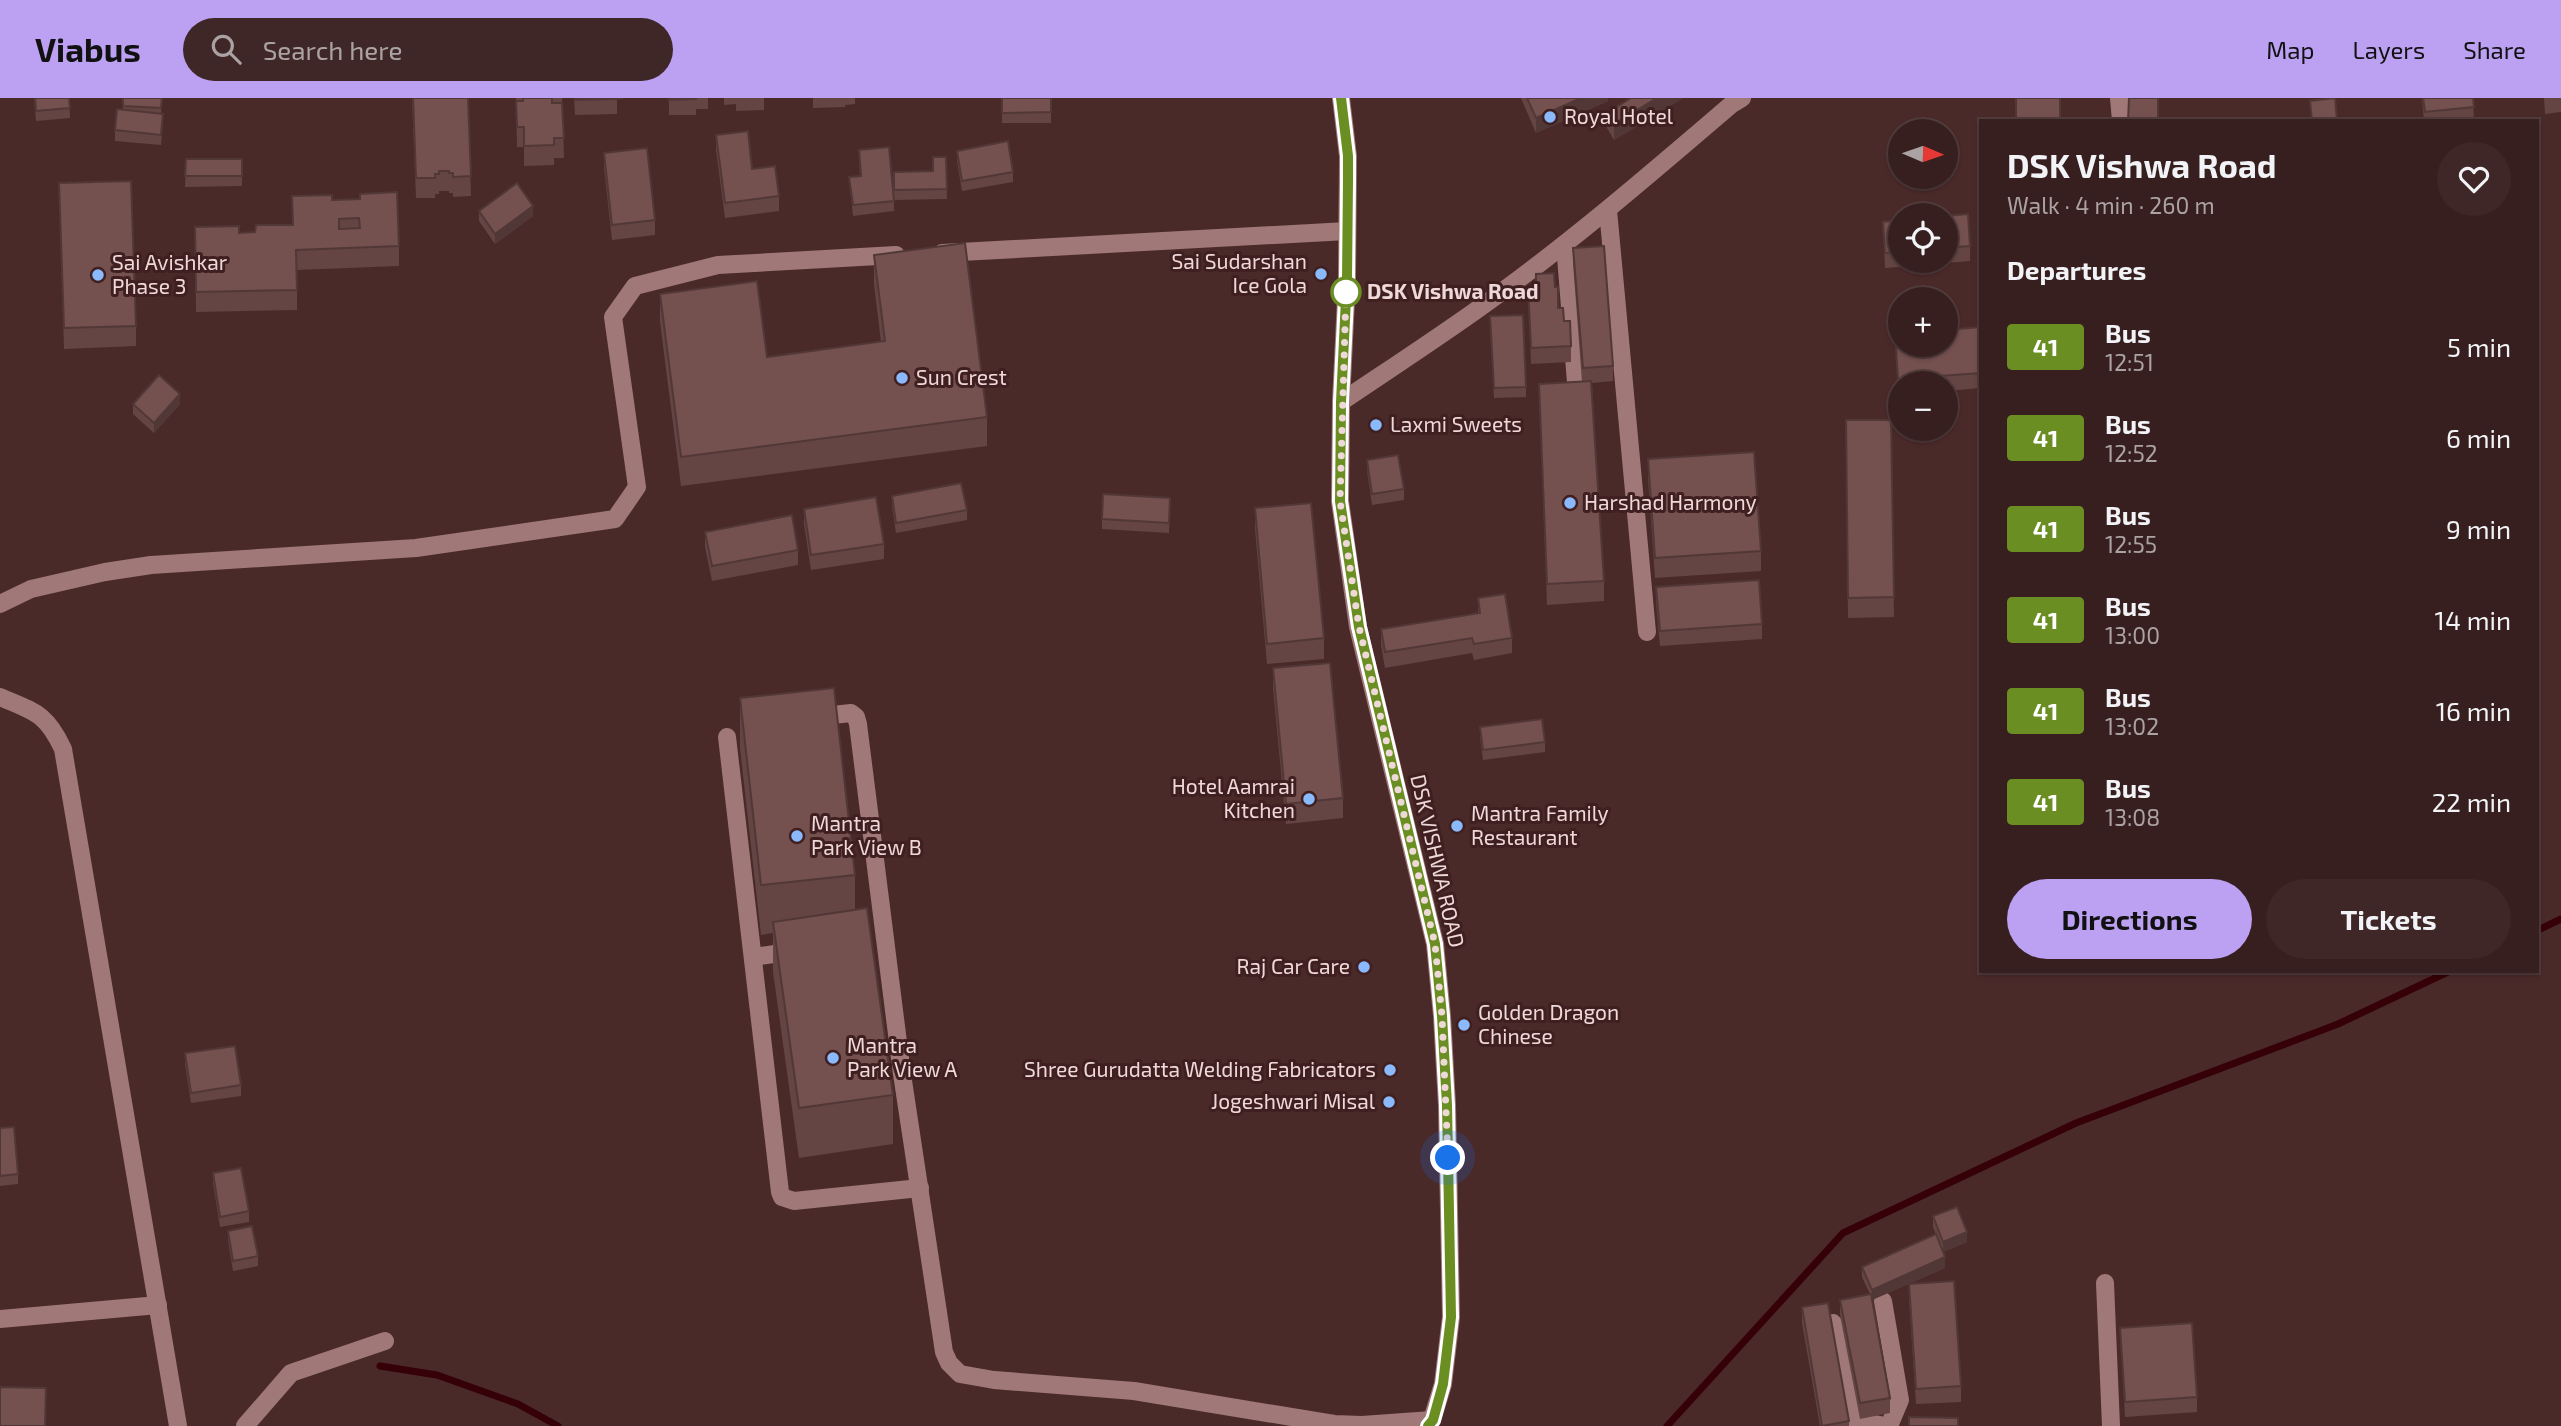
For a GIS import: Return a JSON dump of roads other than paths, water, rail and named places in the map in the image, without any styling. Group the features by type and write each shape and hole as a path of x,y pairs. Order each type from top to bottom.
{"street":[{"name":"DSK VISHWA ROAD","path":"1341,98 1348,156 1340,501 1359,627 1435,944 1442,1016 1447,1105 1451,1317 1443,1384 1430,1423"},
{"path":"1341,402 1480,308 1565,244 1742,98"},
{"path":"2119,98 2121,119"},
{"path":"1608,210 1647,632"},
{"path":"0,604 31,589 105,572 151,565 416,548 615,519 637,487 613,317 635,286 718,264 1347,231"},
{"path":"1565,244 1577,395"},
{"path":"0,697 40,715 53,729 62,749 178,1426"},
{"path":"803,719 844,712 851,713 856,718 880,939 944,1352 949,1363 960,1374 1004,1381 1134,1391 1335,1424 1430,1423"},
{"path":"727,737 782,1197 793,1201 920,1188"},
{"path":"752,957 820,947"},
{"path":"2105,1283 2111,1426"},
{"path":"1833,1323 1854,1420 1887,1426 1900,1400 1883,1301"},
{"path":"0,1319 158,1305"},
{"path":"245,1426 290,1373 385,1341"}],"waterway":[{"path":"2539,930 2561,919"},
{"path":"1667,1426 1843,1233 2076,1123 2338,1024 2446,973"},
{"path":"380,1366 437,1375 518,1404 558,1426"}],"place":[{"name":"Royal Hotel","path":"1550,117"},
{"name":"Sai Sudarshan Ice Gola","path":"1321,274"},
{"name":"Sai Avishkar Phase 3","path":"98,275"},
{"name":"DSK Vishwa Road","path":"1346,292"},
{"name":"Sun Crest","path":"902,378"},
{"name":"Laxmi Sweets","path":"1376,425"},
{"name":"Harshad Harmony","path":"1570,503"},
{"name":"Hotel Aamrai Kitchen","path":"1309,799"},
{"name":"Mantra Family Restaurant","path":"1457,826"},
{"name":"Mantra Park View B","path":"797,836"},
{"name":"Raj Car Care","path":"1364,967"},
{"name":"Golden Dragon Chinese","path":"1464,1025"},
{"name":"Mantra Park View A","path":"833,1058"},
{"name":"Shree Gurudatta Welding Fabricators","path":"1390,1070"},
{"name":"Jogeshwari Misal","path":"1389,1102"}]}
